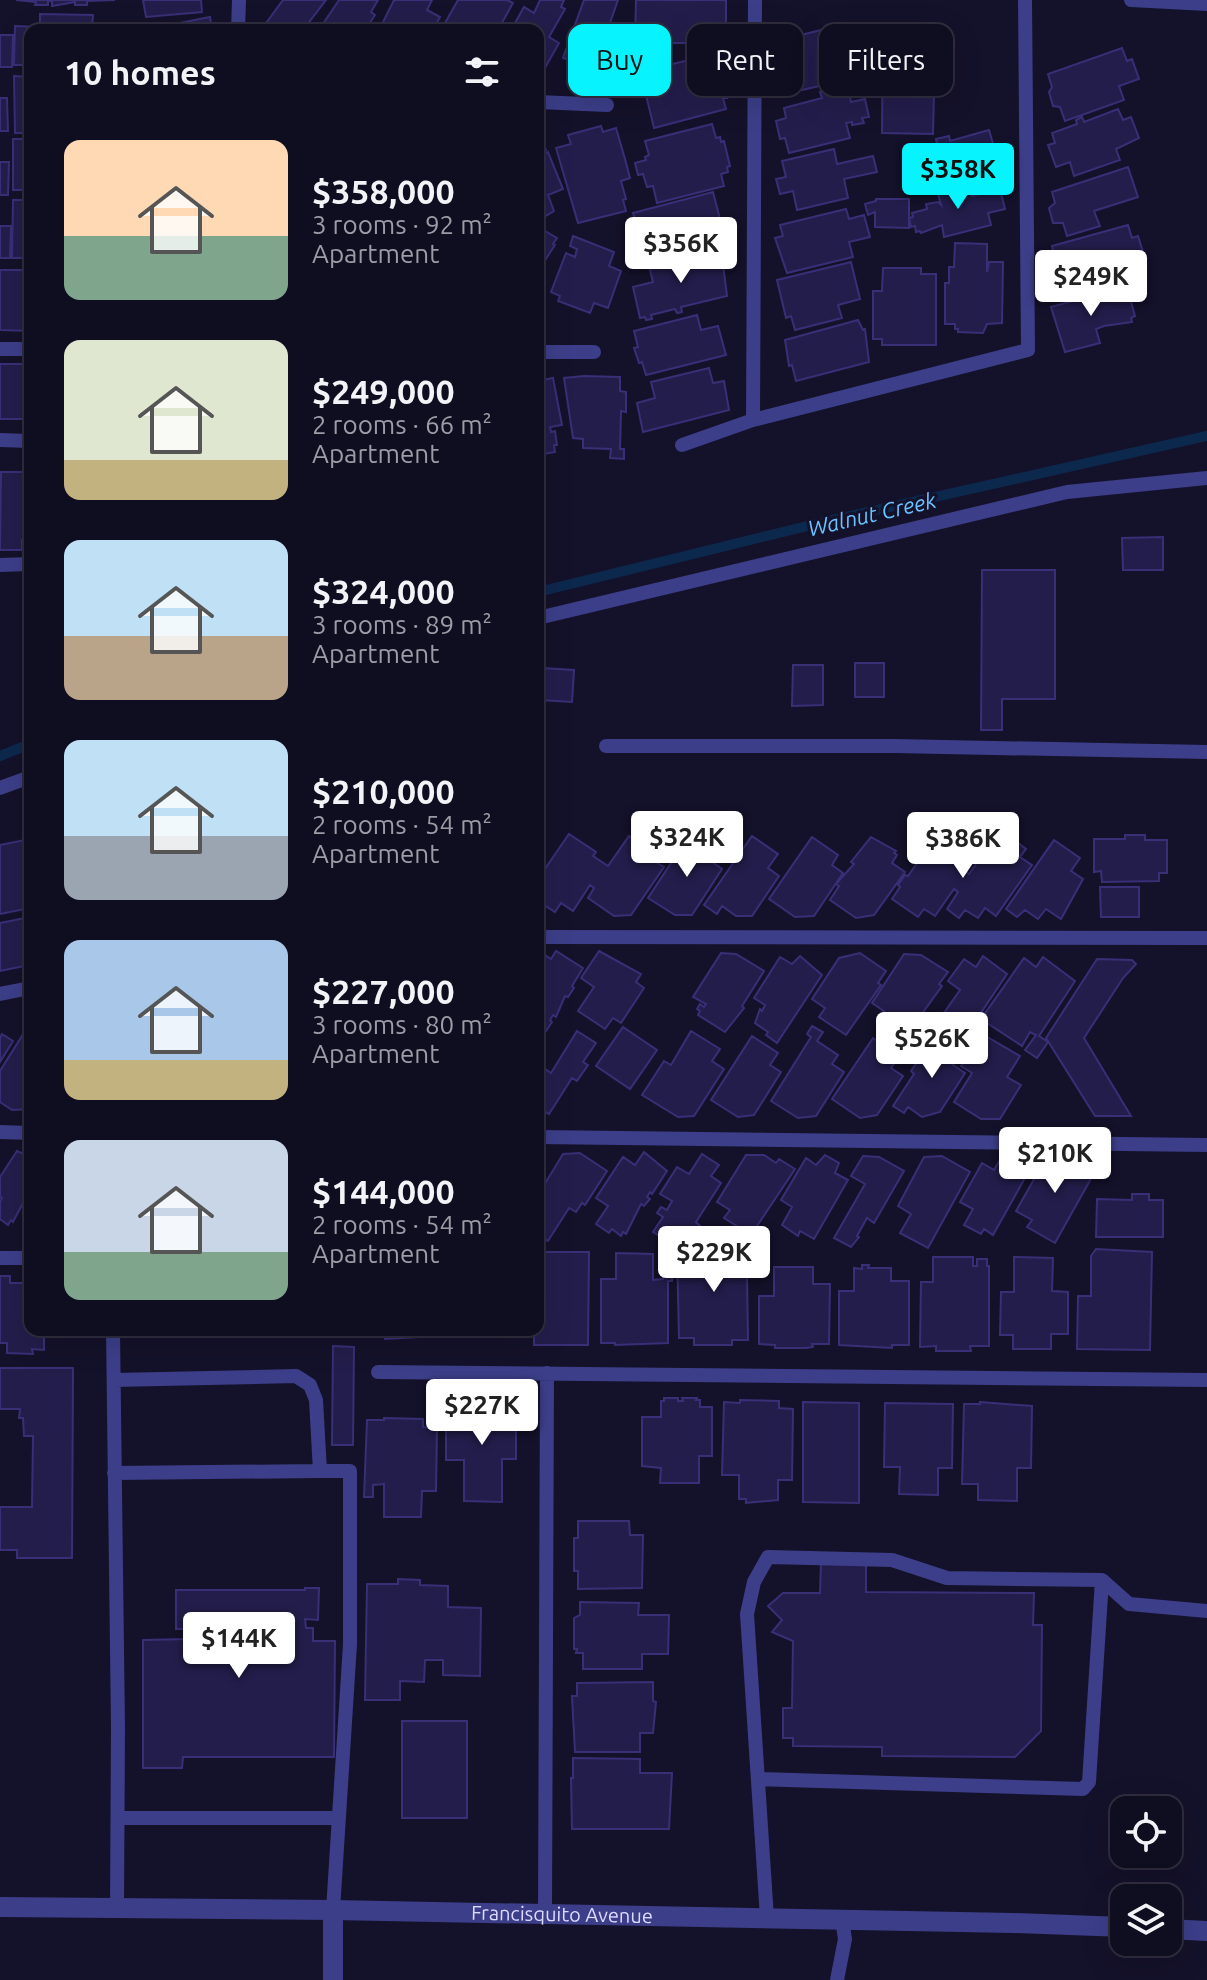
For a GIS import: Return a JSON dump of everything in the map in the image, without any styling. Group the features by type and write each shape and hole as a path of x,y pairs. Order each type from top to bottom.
{"street":[{"name":"Francisquito Avenue","path":"0,1907 333,1910 1110,1927"},
{"path":"333,1910 333,1980"},
{"path":"1182,1930 1207,1931"}],"lane":[{"path":"238,24 239,0"},
{"path":"753,420 755,0"},
{"path":"682,445 753,420 1028,350 1025,0"},
{"path":"1131,0 1207,4"},
{"path":"544,102 607,105"},
{"path":"0,349 24,349"},
{"path":"544,352 594,352"},
{"path":"0,440 24,441"},
{"path":"544,617 1067,492 1207,478"},
{"path":"0,565 24,564"},
{"path":"606,746 894,746 1207,752"},
{"path":"0,788 24,779"},
{"path":"544,937 1207,938"},
{"path":"0,994 24,989"},
{"path":"0,1132 24,1133"},
{"path":"544,1137 1207,1145"},
{"path":"0,1258 24,1258"},
{"path":"113,1336 119,1818 117,1908"},
{"path":"378,1372 1207,1380"},
{"path":"545,1914 547,1373"},
{"path":"114,1380 296,1376 310,1385 316,1400 320,1471"},
{"path":"114,1473 350,1471 350,1644 333,1910"},
{"path":"767,1918 747,1614 754,1582 768,1557 892,1560 947,1578 1102,1580 1129,1604 1207,1611"},
{"path":"758,1779 1083,1789 1089,1782 1102,1580"},
{"path":"119,1818 338,1818"},
{"path":"837,1980 845,1939 842,1920"}],"building":[{"path":"16,0 115,0 52,6 52,1 48,1 48,5 35,5 36,2"},
{"path":"143,0 201,0 202,12 146,17"},
{"path":"283,0 326,0 308,24 265,24"},
{"path":"339,0 378,0 371,12 375,15 369,24 323,24"},
{"path":"394,0 432,0 427,10 440,17 436,24 382,24"},
{"path":"458,0 507,0 513,3 501,24 444,24"},
{"path":"540,0 564,0 561,7 565,9 549,37 559,43 544,70 544,24 514,24 524,7 534,13"},
{"path":"584,0 618,0 610,23 613,24 575,24"},
{"path":"636,0 726,0 726,24 687,24 687,43 671,43 671,24 635,24"},
{"path":"40,14 93,15 92,24 40,24"},
{"path":"210,17 211,24 175,24"},
{"path":"15,26 24,26 24,65 14,65"},
{"path":"819,30 819,86 803,90 803,34"},
{"path":"0,35 13,35 12,67 0,67"},
{"path":"1122,48 1127,61 1132,59 1139,79 1119,86 1124,100 1065,121 1060,107 1053,106 1048,74"},
{"path":"687,61 687,96 726,96 723,98 726,109 654,128 646,96 671,96 671,64"},
{"path":"14,76 24,77 24,133 15,133"},
{"path":"850,96 851,102 865,99 869,117 862,118 864,123 846,123 850,138 789,153 785,138 780,139 776,121 786,118 784,108 822,98"},
{"path":"882,96 934,96 933,134 882,133"},
{"path":"0,98 7,98 8,131 0,131"},
{"path":"1118,109 1123,120 1131,117 1139,138 1116,149 1120,160 1074,176 1070,162 1056,167 1048,145 1055,143 1052,133 1077,124 1076,120 1082,117 1084,122"},
{"path":"712,124 716,138 724,141 730,166 727,167 728,172 721,174 724,186 657,203 653,186 647,187 643,174 638,175 635,163 646,160 645,157 649,155 645,141"},
{"path":"601,126 603,132 616,128 630,178 621,181 626,211 578,223 556,148 571,144 568,135"},
{"path":"989,130 1000,167 965,176 966,180 951,185 950,180 936,184 926,147 937,144 936,139 949,136 950,141"},
{"path":"13,139 24,139 24,190 13,190"},
{"path":"834,149 837,164 873,156 877,172 844,179 848,198 797,210 793,191 780,194 776,179 786,177 782,161"},
{"path":"548,152 563,189 548,195 554,211 544,217 544,154"},
{"path":"0,162 9,162 8,195 0,195"},
{"path":"1128,167 1138,197 1094,211 1100,226 1067,236 1063,223 1053,223 1049,208 1055,203 1052,192"},
{"path":"968,182 972,196 1000,189 1005,209 988,213 991,225 944,237 942,225 921,233 916,232 915,226 911,227 909,218 913,217 912,213 927,209 926,204 938,202 941,205 937,190"},
{"path":"713,192 721,223 718,224 726,242 646,262 633,213"},
{"path":"876,199 909,199 909,228 875,227 875,212 868,215 865,204"},
{"path":"13,200 24,200 24,258 12,258"},
{"path":"846,209 849,219 864,215 870,237 849,242 853,257 787,273 775,238 783,236 780,225"},
{"path":"1128,225 1132,238 1138,236 1144,255 1108,265 1113,281 1075,292 1071,277 1051,282 1046,263 1055,260 1052,246"},
{"path":"0,226 11,226 10,258 0,258"},
{"path":"544,230 557,238 544,262"},
{"path":"573,236 614,252 609,266 621,271 608,308 594,303 590,313 558,301 560,296 551,292 566,253 575,257 577,249 570,246"},
{"path":"955,243 987,244 987,272 989,262 1003,262 1002,323 987,324 983,333 958,332 955,324 945,324 945,283 949,283 949,267 954,267"},
{"path":"716,250 719,265 723,264 727,296 681,307 682,312 677,313 675,309 651,315 652,319 640,318 633,287 653,282 649,266"},
{"path":"851,262 860,299 838,305 842,318 795,330 791,316 786,318 777,280"},
{"path":"883,268 921,268 921,274 936,274 936,345 882,345 882,339 873,339 873,291 882,291"},
{"path":"0,270 24,270 24,331 0,330"},
{"path":"1121,288 1124,300 1130,298 1135,316 1131,318 1132,322 1096,329 1100,343 1065,352 1051,307"},
{"path":"697,315 701,330 718,326 726,355 646,375 634,348 638,347 634,331"},
{"path":"858,320 865,329 869,362 796,381 792,365 789,366 785,340"},
{"path":"0,364 24,364 24,419 0,419"},
{"path":"709,368 713,383 724,381 729,410 643,432 637,403 655,398 651,382"},
{"path":"620,377 620,391 626,392 626,412 621,411 620,449 624,449 624,459 610,458 611,449 583,448 583,439 573,438 564,378"},
{"path":"553,378 562,425 550,427 551,432 555,431 555,452 544,454 544,380"},
{"path":"1,472 23,472 22,550 0,550"},
{"path":"1163,537 1163,570 1123,570 1122,538"},
{"path":"982,570 1055,570 1055,699 1002,699 1002,730 981,730"},
{"path":"855,663 884,663 884,697 855,697"},
{"path":"793,665 823,665 823,705 792,706"},
{"path":"544,668 574,670 572,702 544,700"},
{"path":"569,834 596,852 593,856 608,866 629,836 654,853 651,859 664,867 631,915 614,916 588,898 594,888 590,885 573,911 561,903 555,912 544,905 544,870"},
{"path":"1125,835 1145,835 1145,840 1167,840 1167,873 1159,873 1159,881 1102,882 1101,871 1094,872 1094,839 1125,839"},
{"path":"689,836 716,854 711,861 722,869 692,915 675,915 648,898"},
{"path":"752,836 778,854 768,868 779,876 752,916 736,916 722,906 717,914 704,905"},
{"path":"812,837 838,855 832,865 843,873 814,916 795,917 769,899"},
{"path":"871,837 896,851 892,863 905,872 874,915 856,918 830,900 839,886 836,884 854,864 851,862"},
{"path":"935,838 958,851 972,864 966,872 969,874 994,838 1007,848 1013,839 1026,849 1020,857 1032,865 996,916 985,908 978,918 965,910 959,918 947,909 958,892 954,889 935,916 924,909 918,917 892,899 905,875 908,876 920,859 917,858 924,847 927,849"},
{"path":"24,840 24,909 0,914 0,845"},
{"path":"1054,840 1080,858 1071,871 1083,879 1061,919 1046,909 1038,919 1025,910 1017,917 1006,909"},
{"path":"1100,887 1139,887 1139,917 1101,917"},
{"path":"24,918 24,966 0,971 0,923"},
{"path":"556,951 583,968 546,1031 544,954 551,959"},
{"path":"599,951 641,974 636,982 644,988 621,1023 613,1018 605,1029 578,1011 594,987 581,978"},
{"path":"721,953 736,954 764,971 742,1006 744,1008 725,1032 698,1015 700,1004 704,1007 706,1004 693,997"},
{"path":"860,953 886,971 878,983 881,985 846,1035 819,1017 825,1008 812,999 839,958"},
{"path":"904,954 921,955 948,972 939,984 942,986 906,1036 879,1018 884,1011 872,1003"},
{"path":"800,956 822,975 777,1043 755,1023 760,1009 762,1011 765,1005 754,998 780,957 792,964"},
{"path":"983,956 1007,974 964,1038 939,1020 960,990 948,981 964,959 976,967"},
{"path":"1043,957 1075,981 1039,1036 1048,1042 1037,1058 1025,1050 1036,1035 1030,1032 1022,1046 981,1019 1024,958 1036,967"},
{"path":"1097,959 1132,960 1136,964 1123,978 1084,1038 1131,1116 1095,1116 1046,1038"},
{"path":"812,1026 823,1032 817,1041 838,1055 832,1064 844,1072 816,1116 798,1118 771,1101 811,1037 807,1034"},
{"path":"623,1027 657,1050 630,1089 596,1066"},
{"path":"577,1031 596,1043 583,1062 588,1065 577,1081 572,1078 549,1114 544,1111 544,1071 551,1073"},
{"path":"691,1031 720,1049 712,1061 724,1069 694,1116 678,1117 642,1095 664,1061 671,1065"},
{"path":"24,1033 24,1109 12,1110 0,1102 0,1071"},
{"path":"2,1034 13,1041 0,1062 0,1038"},
{"path":"984,1035 1020,1056 1007,1077 1021,1085 1000,1119 981,1119 954,1102 972,1073 961,1066"},
{"path":"752,1036 778,1053 770,1065 781,1072 754,1115 738,1117 711,1100"},
{"path":"935,1036 948,1045 951,1041 964,1049 953,1065 965,1073 940,1112 922,1117 908,1107 904,1113 893,1106 914,1074 911,1071"},
{"path":"873,1038 900,1055 891,1068 903,1076 877,1115 860,1118 832,1099"},
{"path":"17,1151 24,1154 24,1201 13,1222 11,1220 8,1225 0,1219 0,1177"},
{"path":"644,1152 667,1171 652,1194 650,1192 647,1197 650,1199 644,1206 641,1204 626,1234 623,1232 621,1236 612,1229 609,1233 596,1224 608,1206 596,1198 623,1157 635,1165"},
{"path":"580,1153 607,1171 585,1205 582,1203 576,1212 569,1208 548,1241 544,1239 544,1185 563,1154"},
{"path":"702,1154 719,1165 711,1176 721,1183 696,1222 701,1227 692,1241 676,1231 669,1242 653,1232 663,1217 657,1213 661,1207 667,1210 672,1201 660,1194 677,1167 689,1174"},
{"path":"746,1155 764,1155 776,1163 779,1159 795,1169 751,1235 724,1218 730,1210 717,1202"},
{"path":"825,1155 839,1163 835,1173 848,1180 814,1239 800,1231 798,1236 782,1225 792,1207 781,1200 806,1158 816,1165"},
{"path":"863,1156 879,1157 904,1171 874,1223 867,1218 851,1247 834,1238 865,1184 851,1176"},
{"path":"942,1156 970,1172 928,1248 900,1233 911,1214 898,1206 924,1157"},
{"path":"1001,1158 1018,1167 1015,1173 1025,1178 993,1235 984,1229 981,1234 964,1225 973,1209 960,1202 982,1163 994,1170"},
{"path":"1046,1158 1065,1158 1079,1166 1082,1160 1097,1168 1055,1243 1027,1227 1032,1220 1016,1211"},
{"path":"1132,1194 1149,1194 1149,1200 1163,1200 1163,1237 1096,1237 1097,1199 1132,1200"},
{"path":"694,1246 752,1248 753,1275 747,1275 748,1340 732,1340 732,1345 694,1345 694,1338 679,1338 677,1250 694,1249"},
{"path":"663,1247 673,1248 672,1281 668,1281 668,1343 601,1343 601,1279 616,1279 616,1253 653,1254 653,1280 663,1279"},
{"path":"1096,1249 1152,1252 1150,1350 1077,1349 1078,1296 1091,1296 1091,1256"},
{"path":"544,1252 589,1252 588,1345 534,1345 534,1336 544,1336"},
{"path":"933,1257 973,1257 973,1266 977,1266 977,1259 987,1259 989,1346 970,1346 971,1351 936,1351 936,1346 920,1347 921,1282 933,1282"},
{"path":"1014,1257 1053,1258 1052,1291 1068,1292 1068,1334 1051,1334 1051,1349 1013,1349 1013,1335 1000,1335 1001,1292 1014,1292"},
{"path":"862,1265 891,1268 891,1281 909,1281 909,1345 892,1345 892,1348 839,1345 839,1291 854,1291 854,1268 862,1269"},
{"path":"774,1267 813,1267 813,1284 830,1284 829,1344 775,1348 775,1345 759,1344 759,1296 774,1296"},
{"path":"0,1276 10,1276 10,1283 24,1283 24,1336 44,1336 44,1350 32,1349 33,1354 7,1353 7,1343 0,1343"},
{"path":"385,1336 436,1336 385,1339"},
{"path":"333,1346 354,1347 353,1445 332,1445"},
{"path":"0,1368 73,1368 72,1558 17,1558 17,1550 0,1550 0,1507 32,1507 33,1436 24,1436 20,1409 0,1409"},
{"path":"664,1398 683,1401 682,1398 697,1398 700,1407 712,1407 712,1456 699,1456 699,1483 660,1483 661,1468 642,1466 642,1417 661,1417 661,1401"},
{"path":"740,1400 779,1401 779,1408 793,1409 792,1480 778,1480 778,1500 746,1503 746,1499 739,1499 739,1475 722,1475 724,1402 740,1403"},
{"path":"803,1402 859,1403 859,1503 803,1502"},
{"path":"980,1402 1032,1406 1031,1468 1017,1468 1017,1501 978,1500 978,1484 962,1484 964,1404"},
{"path":"464,1403 503,1403 502,1410 516,1411 516,1459 502,1459 502,1502 464,1501 464,1460 446,1460 446,1411 464,1411"},
{"path":"885,1403 953,1404 952,1468 938,1468 938,1495 899,1494 900,1467 884,1467"},
{"path":"423,1419 423,1427 437,1428 436,1491 422,1491 421,1517 384,1517 384,1484 373,1485 373,1497 364,1497 367,1420"},
{"path":"578,1521 629,1521 630,1535 643,1535 642,1588 578,1589 578,1571 574,1571 574,1538 578,1538"},
{"path":"821,1562 866,1562 866,1592 1034,1593 1033,1625 1042,1625 1041,1731 1015,1757 882,1756 882,1747 793,1746 793,1738 783,1738 783,1708 792,1708 793,1641 772,1632 782,1620 768,1606 783,1593 820,1593"},
{"path":"398,1579 420,1580 420,1585 448,1586 448,1607 481,1608 480,1676 443,1675 443,1660 425,1660 424,1682 400,1681 400,1700 365,1700 367,1584 398,1584"},
{"path":"319,1588 318,1620 305,1619 306,1628 313,1628 313,1641 335,1641 334,1757 183,1757 182,1768 143,1768 143,1640 188,1639 189,1629 176,1629 176,1590"},
{"path":"580,1602 639,1603 638,1615 669,1615 668,1654 642,1654 642,1669 583,1669 583,1653 576,1653 577,1649 574,1649 574,1618 580,1615"},
{"path":"653,1682 653,1701 656,1702 653,1733 640,1733 640,1752 575,1752 572,1696 577,1696 577,1683"},
{"path":"402,1721 467,1721 467,1818 402,1818"},
{"path":"573,1758 640,1759 640,1773 672,1773 669,1829 572,1829"}],"waterway":[{"name":"Walnut Creek","path":"544,591 832,520 1207,436"},
{"name":"Walnut Creek","path":"0,756 24,746"}]}
